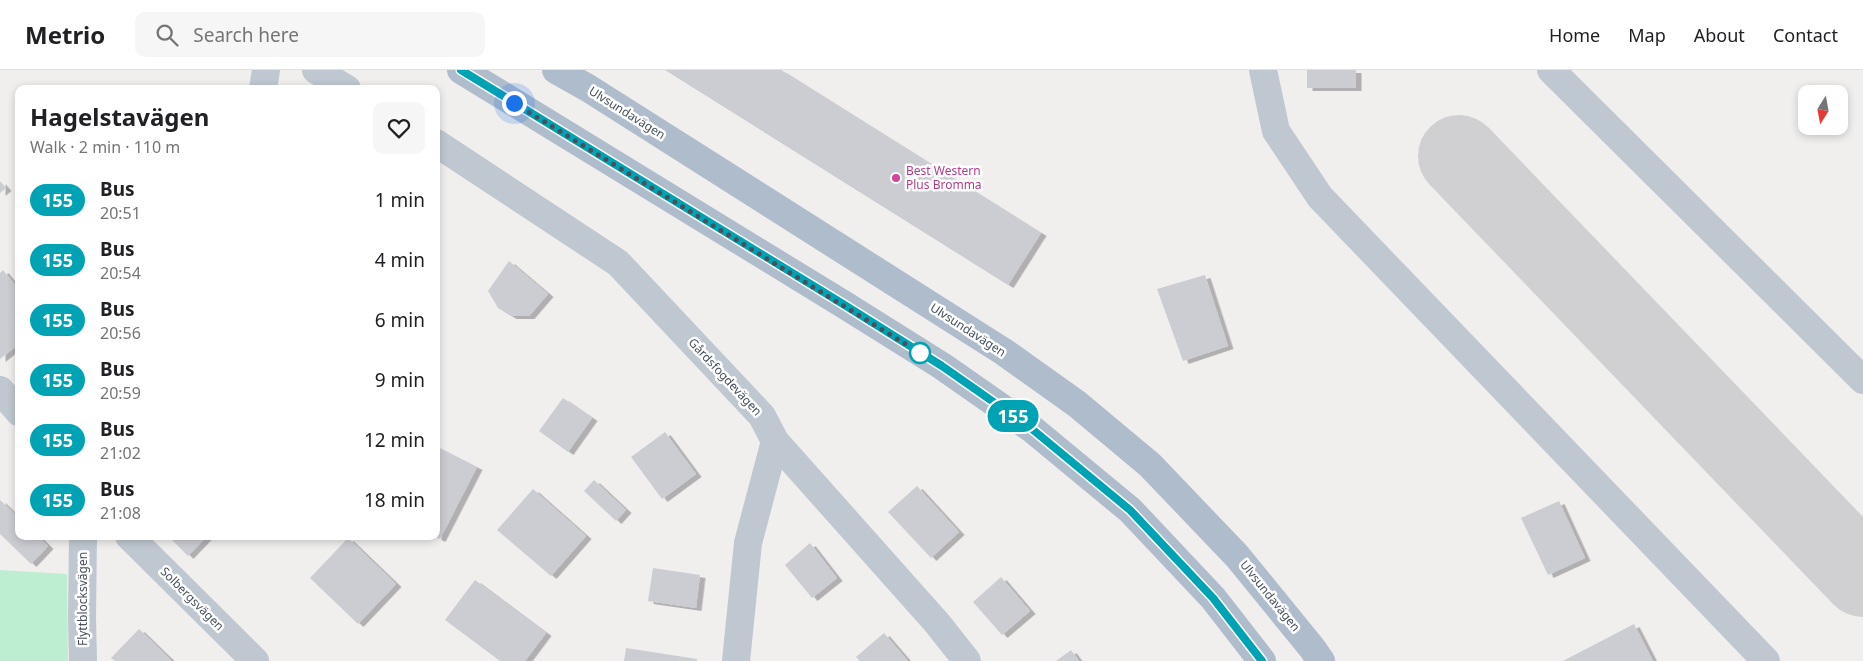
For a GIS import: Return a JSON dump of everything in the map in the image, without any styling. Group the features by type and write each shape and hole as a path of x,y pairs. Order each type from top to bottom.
{"main road":[{"name":"Ulvsundavägen","path":"556,70 605,99 1004,352 1077,404 1150,465 1237,556 1321,661"},
{"path":"470,72 541,120 942,366 1032,429 1130,510 1213,598 1262,661"}],"street":[{"path":"264,85 266,70"},
{"path":"316,70 340,85"},
{"path":"1263,70 1276,132 1320,197 1766,661"},
{"path":"1551,70 1863,380"},
{"name":"Gårdsfogdevägen","path":"440,146 618,263 762,416 775,441 937,623 967,661"},
{"path":"0,390 15,407"},
{"path":"736,661 748,543 775,441"},
{"name":"Flyttblocksvägen","path":"83,540 83,661"},
{"name":"Solbergsvägen","path":"133,540 255,661"}],"green space":[{"path":"0,570 67,574 68,661 0,661"}],"building":[{"name":"Best Western Plus Bromma","path":"665,70 781,70 1041,233 1008,285"},
{"path":"1307,70 1356,70 1356,88 1307,88"},
{"path":"0,181 6,188 0,193"},
{"path":"509,261 548,294 529,316 511,316 498,308 488,291"},
{"path":"3,270 15,285 15,347 0,359 0,273"},
{"path":"1205,275 1228,346 1183,361 1157,289"},
{"path":"563,398 592,418 568,452 539,431"},
{"path":"665,432 696,474 662,499 631,457"},
{"path":"440,448 477,467 440,539"},
{"path":"594,480 626,510 616,521 584,491"},
{"path":"917,486 959,532 931,558 888,512"},
{"path":"533,489 586,536 551,576 497,530"},
{"path":"0,500 15,514 15,540 42,540 48,546 31,564 0,534"},
{"path":"1559,501 1585,558 1548,575 1521,518"},
{"path":"172,540 203,540 188,556"},
{"path":"346,540 350,540 396,584 358,624 310,578"},
{"path":"810,543 837,578 812,598 785,565"},
{"path":"653,568 700,575 696,608 648,601"},
{"path":"1001,577 1030,611 1002,635 973,602"},
{"path":"475,580 546,633 525,661 500,661 445,620"},
{"path":"1634,624 1653,661 1563,661"},
{"path":"139,629 170,661 115,661 111,658"},
{"path":"884,633 908,661 860,661 856,657"},
{"path":"626,648 697,659 697,661 624,661"},
{"path":"1071,650 1079,661 1056,661"}],"taxiway":[{"path":"1459,156 1863,576"}],"bus line":[{"name":"155","path":"461,70 942,366 1032,429 1130,510 1213,598 1262,661"}],"place":[{"name":"Best Western Plus Bromma","path":"896,178"}],"route":[{"path":"514,103 925,356 920,353"}]}
